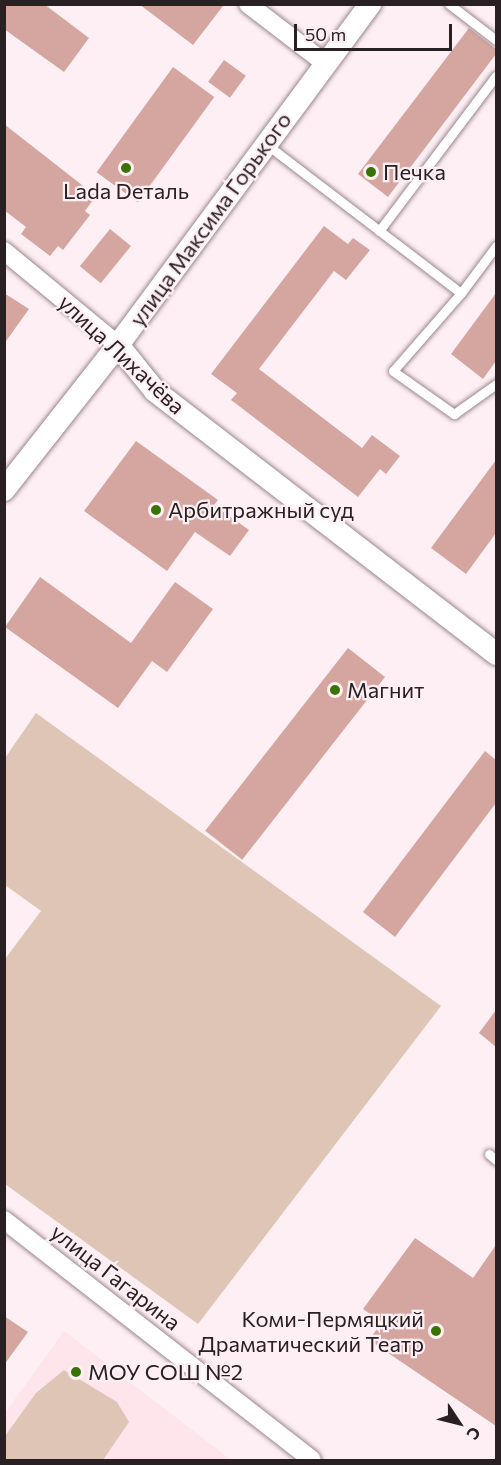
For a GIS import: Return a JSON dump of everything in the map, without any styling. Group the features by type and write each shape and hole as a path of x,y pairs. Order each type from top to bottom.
{"street":[{"path":"249,4 325,63"},
{"name":"улица Максима Горького","path":"4,490 118,345 264,142 370,4"},
{"name":"улица Лихачёва","path":"4,251 118,345 155,391 496,653"},
{"name":"улица Гагарина","path":"4,1220 312,1461"}],"lane":[{"path":"450,4 496,40"},
{"path":"379,231 496,76"},
{"path":"264,142 461,293"},
{"path":"496,246 461,293 393,371 454,414 496,384"}],"shaded area":[{"path":"36,713 441,1006 198,1324 5,1184 5,959 41,911 5,885 5,758"},
{"name":"МОУ СОШ №2","path":"64,1331 231,1460 5,1460 5,1413"},
{"path":"64,1370 117,1402 129,1422 103,1460 5,1460 5,1436 36,1393"}],"building":[{"path":"4,4 44,4 89,38 64,72 4,29"},
{"path":"139,4 221,4 223,6 193,45"},
{"path":"469,28 496,49 496,54 388,197 358,174"},
{"path":"224,60 246,76 230,98 208,82"},
{"path":"173,67 214,97 138,202 97,172"},
{"path":"4,124 96,196 85,211 90,215 63,250 58,246 50,256 21,234 26,227 4,210"},
{"path":"324,226 348,244 353,238 370,250 346,280 334,271 259,369 362,448 372,435 400,456 386,474 380,469 358,497 231,400 237,393 211,374"},
{"path":"110,229 131,246 101,283 80,266"},
{"path":"4,293 29,309 4,344"},
{"path":"496,293 496,361 483,379 451,354"},
{"path":"136,441 218,500 214,505 249,530 230,556 195,532 167,571 84,511"},
{"path":"496,460 496,533 466,574 431,548"},
{"path":"40,577 131,643 175,582 213,609 167,672 152,661 118,708 5,627"},
{"path":"348,648 385,677 242,860 205,831"},
{"path":"485,751 496,760 496,803 395,937 363,912"},
{"path":"496,1010 496,1047 479,1033"},
{"name":"Коми-Пермяцкий Драматический Театр","path":"415,1238 473,1278 496,1245 496,1426 369,1340 382,1322 363,1309"},
{"path":"4,1316 28,1332 4,1365"}],"place":[{"name":"Lada Dеталь","path":"126,168"},
{"name":"Печка","path":"371,172"},
{"name":"Арбитражный суд","path":"156,510"},
{"name":"Магнит","path":"335,690"},
{"name":"Коми-Пермяцкий Драматический Театр","path":"436,1331"},
{"name":"МОУ СОШ №2","path":"76,1372"}]}
